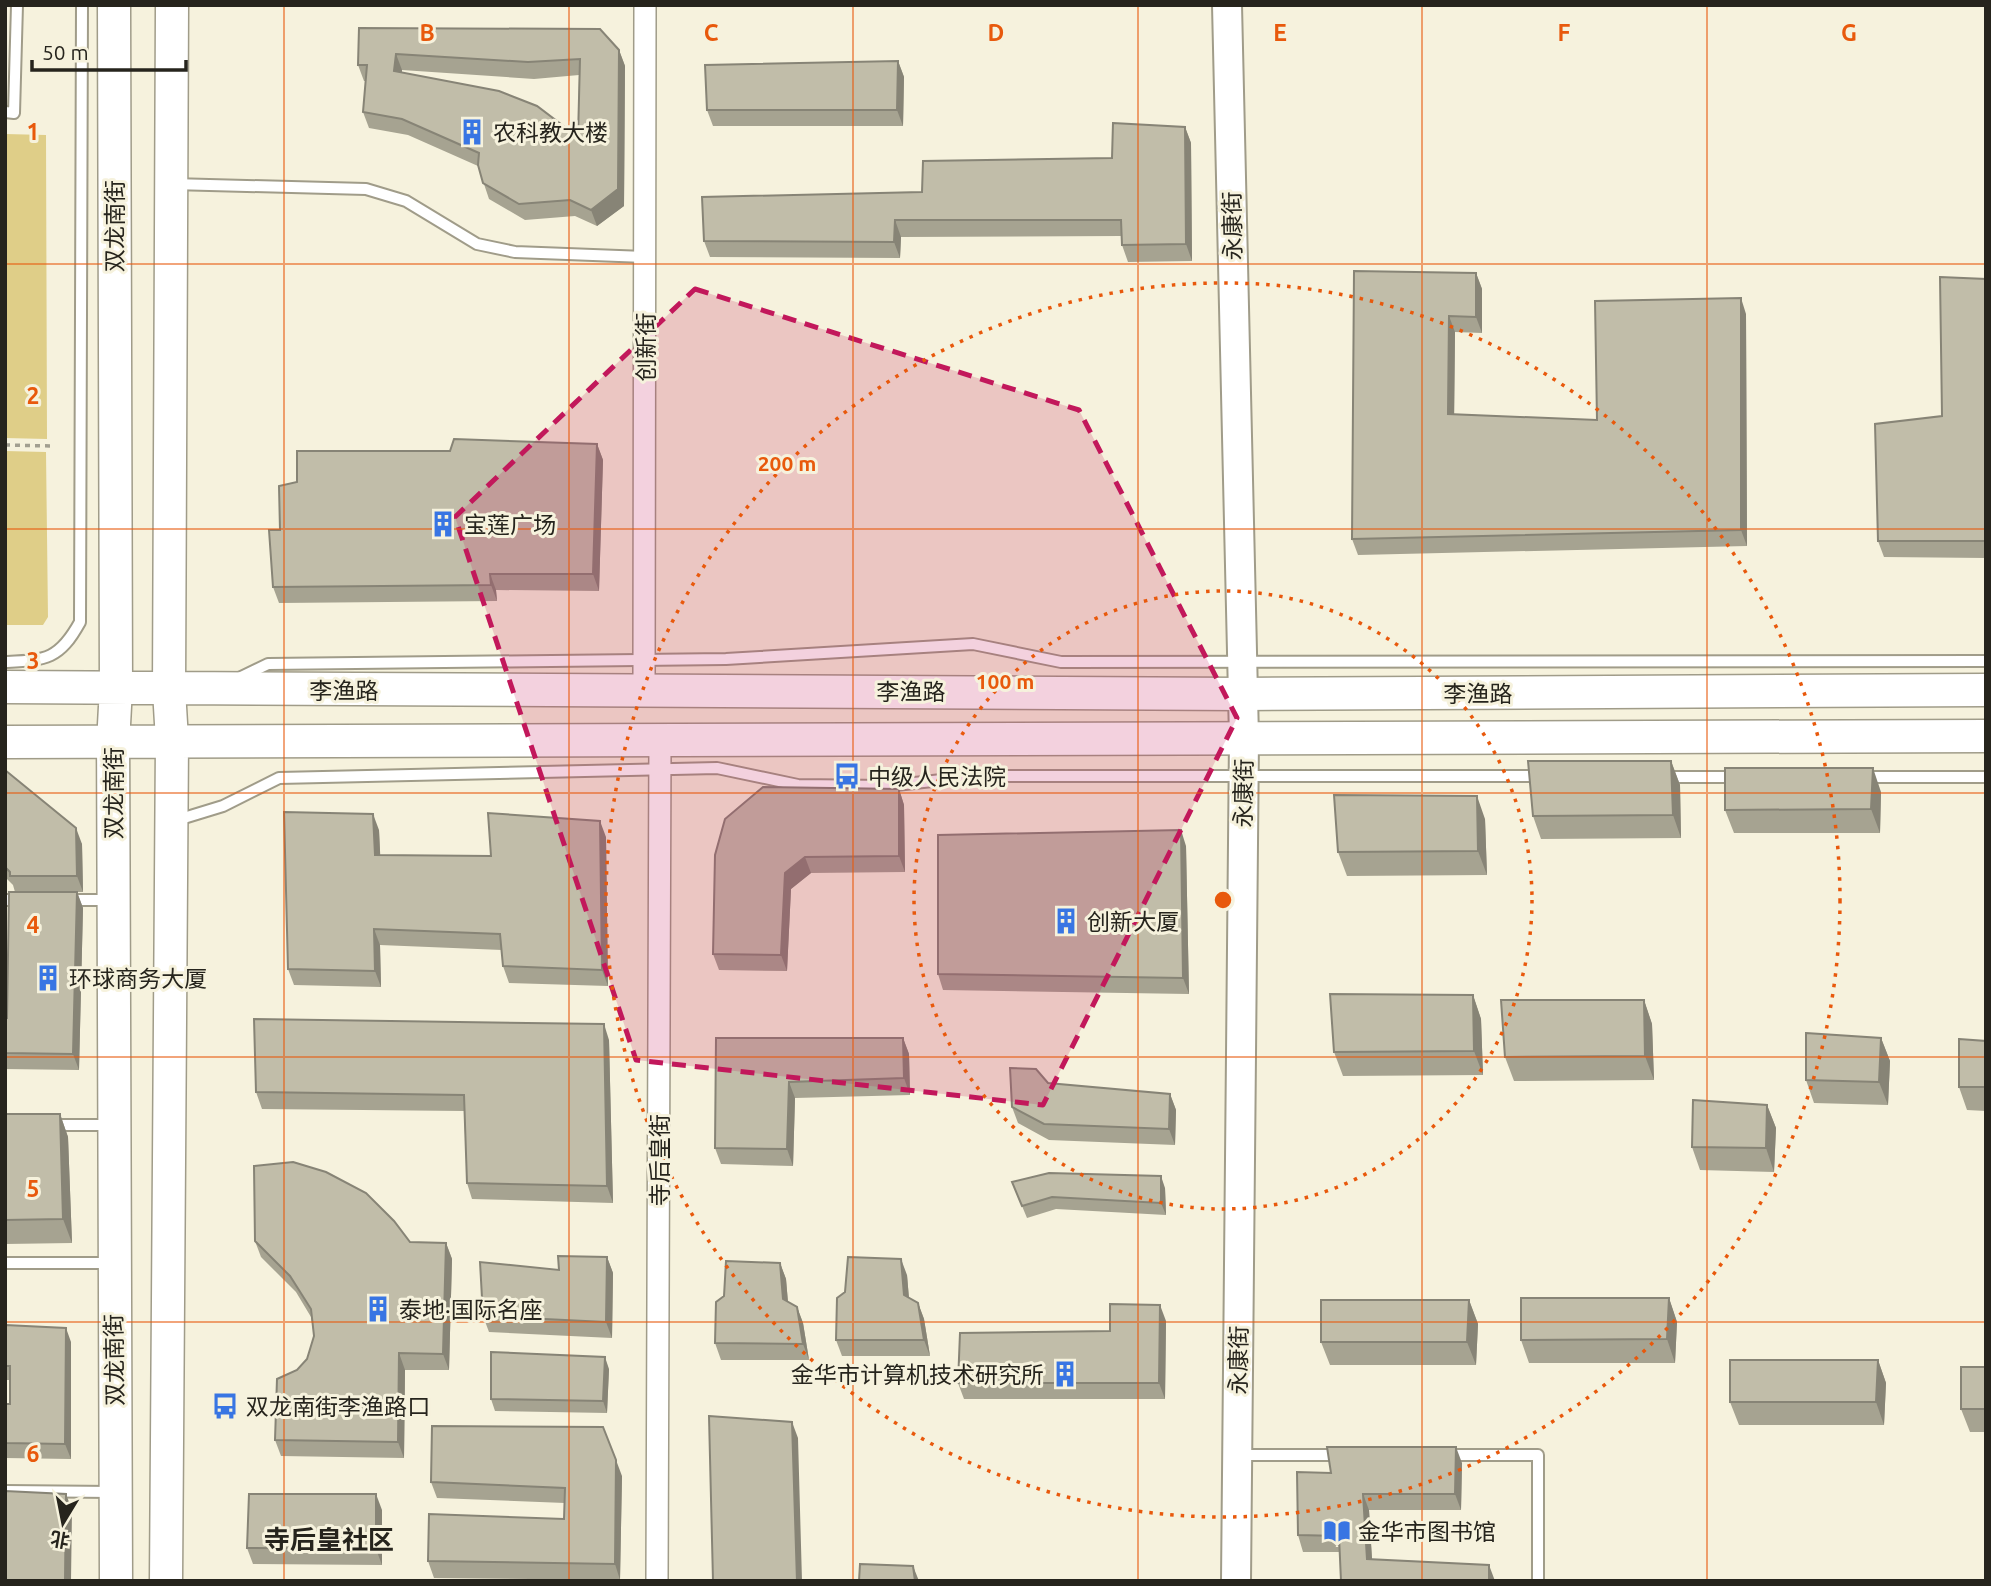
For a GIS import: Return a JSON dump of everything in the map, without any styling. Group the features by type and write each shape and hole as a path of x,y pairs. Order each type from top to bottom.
{"main road":[{"name":"双龙南街","path":"114,5 116,688 113,743 117,1125 113,1262 116,1581"},
{"path":"166,1581 172,740 169,690 172,5"},
{"name":"李渔路","path":"5,687 214,690 644,674 1242,694 1986,690"},
{"name":"李渔路","path":"5,743 172,740 660,754 1244,738 1986,736"}],"street":[{"name":"创新街","path":"644,674 645,5"},
{"name":"永康街","path":"1227,5 1244,738 1236,1581"},
{"name":"寺后皇街","path":"657,1581 660,754"}],"lane":[{"path":"5,112 14,113 17,5"},
{"path":"5,662 47,659 67,646 80,622 82,5"},
{"path":"171,184 366,189 406,201 477,244 515,253 645,257"},
{"path":"644,674 726,659 973,644 1060,662 1986,661"},
{"path":"171,822 223,806 279,778 660,754 798,785 823,786 887,786 978,776 1560,776"},
{"path":"1656,776 1752,777"},
{"path":"1848,777 1986,778"},
{"path":"5,900 33,900"},
{"path":"60,900 114,900"},
{"path":"33,1126 117,1125"},
{"path":"5,1263 113,1262"},
{"path":"1237,1455 1360,1455"},
{"path":"1429,1455 1538,1455 1538,1581"},
{"path":"5,1491 115,1493"}],"path":[{"path":"5,445 51,446"}],"highlighted area":[{"path":"695,289 1079,410 1237,718 1043,1105 636,1060 455,517"}],"shaded area":[{"path":"5,134 46,135 47,439 5,438"},
{"path":"5,451 46,452 48,617 43,625 5,625"}],"building":[{"name":"农科教大楼","path":"359,28 600,29 619,50 618,189 591,210 570,200 519,204 483,183 478,165 479,153 402,119 363,112 367,65 358,65","holes":["396,54 528,62 580,59 578,137 537,106 499,91 394,71"]},
{"path":"898,61 897,110 707,110 705,65"},
{"path":"1113,123 1185,127 1186,244 1122,245 1121,220 895,220 894,242 704,241 702,197 922,192 923,161 1112,158"},
{"path":"1354,271 1476,273 1476,317 1449,316 1448,414 1597,420 1595,301 1741,298 1741,530 1352,539"},
{"path":"1940,277 1986,279 1986,541 1878,541 1875,424 1942,416"},
{"name":"宝莲广场","path":"454,439 597,444 593,574 490,574 491,585 273,587 269,530 280,530 279,486 297,482 297,451 450,451"},
{"path":"1528,761 1671,761 1673,815 1533,816"},
{"path":"1725,768 1873,768 1871,809 1725,810"},
{"path":"5,770 76,828 77,876 10,876 5,867"},
{"path":"763,787 899,789 899,856 805,857 785,873 781,955 713,954 715,855 725,819"},
{"path":"1334,795 1477,796 1478,851 1338,852"},
{"path":"284,812 373,814 375,855 491,856 488,813 600,821 602,970 503,966 500,934 374,929 375,971 288,969"},
{"name":"创新大厦","path":"1181,830 1183,978 938,974 938,835"},
{"path":"9,892 77,892 73,1054 5,1053"},
{"path":"1330,994 1473,995 1474,1051 1334,1052"},
{"path":"1501,1000 1644,1000 1645,1056 1505,1057"},
{"path":"254,1019 604,1024 607,1186 467,1183 464,1095 256,1092"},
{"path":"1806,1033 1881,1038 1879,1082 1806,1080"},
{"path":"716,1038 903,1038 904,1078 789,1082 787,1149 715,1148"},
{"path":"1959,1039 1986,1041 1986,1087 1959,1087"},
{"path":"1010,1068 1036,1069 1048,1083 1170,1094 1169,1129 1044,1124 1012,1107"},
{"path":"1693,1100 1767,1105 1766,1148 1692,1147"},
{"path":"5,1114 60,1114 63,1219 5,1220"},
{"name":"泰地·国际名座","path":"293,1162 326,1172 366,1193 394,1221 410,1242 446,1243 443,1354 399,1353 398,1442 275,1440 277,1379 297,1370 307,1359 314,1336 311,1309 290,1276 255,1241 254,1166"},
{"path":"1049,1173 1161,1176 1161,1203 1052,1197 1022,1206 1012,1182"},
{"path":"558,1256 607,1257 606,1322 483,1316 480,1262 559,1270"},
{"path":"848,1257 901,1259 904,1295 918,1303 924,1340 836,1340 837,1298 845,1292"},
{"path":"726,1261 780,1263 783,1299 797,1307 803,1344 715,1343 716,1302 724,1296"},
{"path":"1521,1298 1669,1298 1667,1339 1521,1340"},
{"path":"1321,1300 1469,1300 1467,1342 1321,1342"},
{"name":"金华市计算机技术研究所","path":"1110,1304 1160,1305 1159,1383 958,1383 960,1333 1110,1331"},
{"path":"5,1325 66,1328 65,1444 5,1443 5,1404 10,1404 10,1366 5,1366"},
{"path":"491,1352 605,1357 603,1401 491,1399"},
{"path":"1730,1360 1878,1360 1876,1402 1730,1402"},
{"path":"1961,1367 1986,1367 1986,1409 1961,1409"},
{"path":"709,1416 792,1422 797,1581 713,1581"},
{"path":"432,1426 603,1427 616,1460 615,1564 428,1561 429,1514 564,1519 565,1488 431,1482"},
{"name":"金华市图书馆","path":"1327,1447 1456,1447 1455,1494 1363,1494 1367,1559 1489,1565 1489,1581 1341,1581 1339,1536 1298,1535 1297,1472 1331,1473"},
{"path":"5,1491 66,1494 65,1581 5,1581"},
{"path":"249,1494 376,1494 376,1549 247,1548"},
{"path":"860,1564 913,1566 915,1581 859,1581"}],"place":[{"name":"农科教大楼","path":"472,132"},
{"name":"宝莲广场","path":"443,524"},
{"name":"中级人民法院","path":"847,776"},
{"name":"创新大厦","path":"1066,921"},
{"name":"环球商务大厦","path":"48,978"},
{"name":"泰地·国际名座","path":"378,1309"},
{"name":"金华市计算机技术研究所","path":"1065,1374"},
{"name":"双龙南街李渔路口","path":"225,1406"},
{"name":"金华市图书馆","path":"1337,1531"}],"district":[{"name":"寺后皇社区","path":"329,1539"}]}
